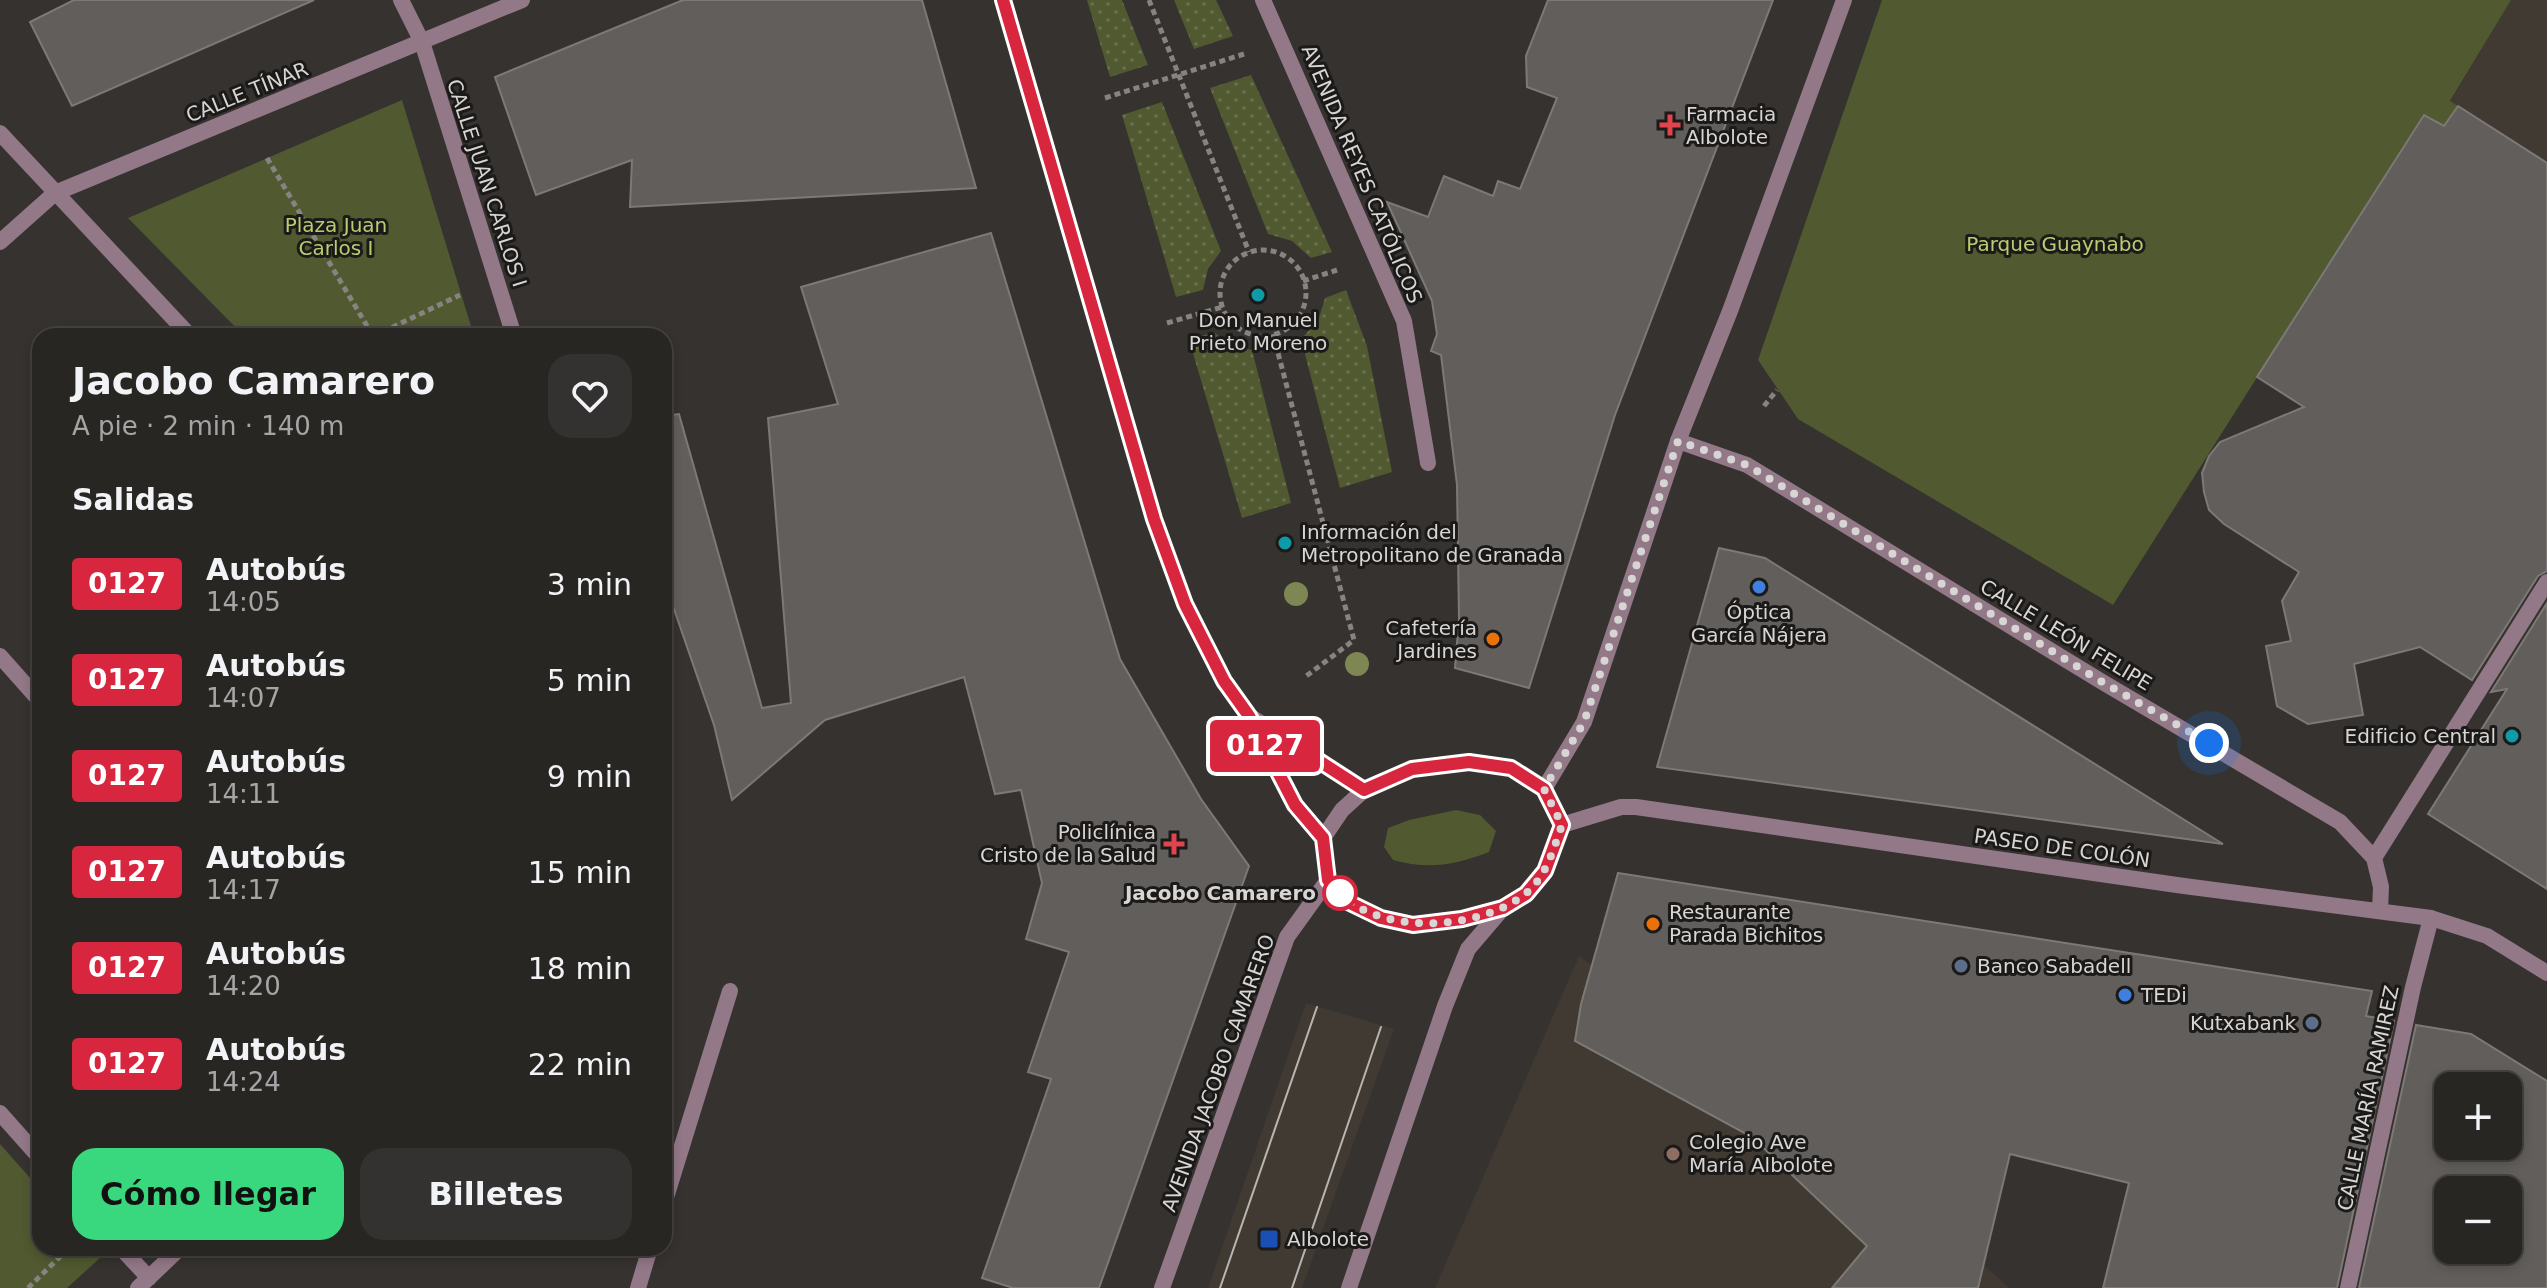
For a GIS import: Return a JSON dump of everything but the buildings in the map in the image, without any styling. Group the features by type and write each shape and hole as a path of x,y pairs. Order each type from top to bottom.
{"street":[{"name":"CALLE JUAN CARLOS I","path":"401,0 422,42 511,328"},
{"name":"CALLE TÍNAR","path":"0,242 55,193 522,0"},
{"path":"1003,0 1154,519 1185,604 1224,681 1249,716 1295,805 1323,838 1328,880 1350,903 1381,918 1413,925 1462,919 1503,908 1526,894 1545,871 1562,825 1544,789 1511,768 1469,762 1412,769 1364,790 1342,810 1323,838"},
{"name":"AVENIDA REYES CATÓLICOS","path":"1263,0 1404,321 1428,463"},
{"path":"1544,789 1584,722 1678,441 1730,311 1844,0"},
{"path":"0,133 182,328"},
{"name":"CALLE LEÓN FELIPE","path":"1678,441 1747,465 2104,683 2340,822 2374,858"},
{"path":"2380,910 2381,887 2374,858 2547,582"},
{"path":"0,656 32,692"},
{"path":"1249,716 1364,790"},
{"name":"PASEO DE COLÓN","path":"1562,825 1621,807 1636,807 2184,886 2380,910 2431,918 2487,936 2547,973"},
{"name":"AVENIDA JACOBO CAMARERO","path":"1162,1288 1287,937 1328,880"},
{"path":"1349,1288 1462,963 1468,949 1503,908"},
{"name":"CALLE MARÍA RAMIREZ","path":"2348,1288 2409,1002 2431,918"},
{"path":"672,1178 730,991"},
{"path":"0,1113 32,1149"},
{"path":"126,1256 144,1283 172,1256"},
{"path":"638,1288 648,1256"}],"path":[{"path":"1149,0 1249,252"},
{"path":"1105,98 1256,50"},
{"path":"267,158 369,328"},
{"path":"1249,252 1276,252 1298,268 1303,281 1306,295 1303,308 1296,320 1273,334 1260,336 1237,327 1227,318 1222,307 1220,293 1227,268 1249,252"},
{"path":"1303,281 1350,266"},
{"path":"391,328 461,294"},
{"path":"1167,323 1222,307"},
{"path":"1273,334 1354,640 1305,677"},
{"path":"1764,406 1777,390"},
{"path":"28,1288 61,1256"}],"shaded area":[{"path":"2511,0 2547,0 2547,163 2450,102"},
{"name":"Colegio Ave María Albolote","path":"1579,956 1905,1192 2009,1288 1435,1288"},
{"path":"1306,1003 1394,1029 1302,1288 1208,1288"}],"green space":[{"path":"1087,0 1122,0 1148,65 1110,77"},
{"path":"1174,0 1216,0 1233,36 1194,49"},
{"name":"Parque Guaynabo","path":"1882,0 2511,0 2450,101 2458,106 2444,126 2423,115 2113,605 1798,419 1758,360"},
{"path":"1251,75 1332,252 1311,258 1292,241 1268,234 1210,88"},
{"name":"Plaza Juan Carlos I","path":"402,100 472,328 236,328 128,218"},
{"path":"1162,102 1221,251 1208,269 1203,290 1176,297 1122,115"},
{"path":"1346,290 1367,346 1392,472 1340,488 1301,339 1318,321 1325,298"},
{"path":"1214,332 1230,345 1252,350 1291,503 1242,518 1189,340"},
{"path":"1456,810 1480,815 1496,831 1489,852 1453,863 1418,865 1393,860 1384,847 1388,828"},
{"path":"0,1144 32,1180 32,1256 101,1257 67,1288 0,1288"}],"tram line":[{"path":"1220,1288 1317,1007"},
{"path":"1292,1288 1381,1027"}],"bus line":[{"name":"0127","path":"1003,0 1154,519 1185,604 1224,681 1249,716 1295,805 1323,838 1328,880 1350,903 1381,918 1413,925 1462,919 1503,908 1526,894 1545,871 1562,825 1544,789 1511,768 1469,762 1412,769 1364,790 1268,728"}],"place":[{"name":"Farmacia Albolote","path":"1670,125"},
{"name":"Don Manuel Prieto Moreno","path":"1258,295"},
{"name":"Información del Metropolitano de Granada","path":"1285,543"},
{"name":"Óptica García Nájera","path":"1759,587"},
{"name":"Cafetería Jardines","path":"1493,639"},
{"name":"Edificio Central","path":"2512,736"},
{"name":"Policlínica Cristo de la Salud","path":"1174,844"},
{"name":"Jacobo Camarero","path":"1340,893"},
{"name":"Restaurante Parada Bichitos","path":"1653,924"},
{"name":"Banco Sabadell","path":"1961,966"},
{"name":"TEDi","path":"2125,995"},
{"name":"Kutxabank","path":"2312,1023"},
{"name":"Colegio Ave María Albolote","path":"1673,1154"},
{"name":"Albolote","path":"1269,1239"}],"route":[{"path":"1340,893 1350,903 1381,918 1413,925 1462,919 1503,908 1526,894 1545,871 1562,825 1544,789 1584,722 1678,441 1747,465 2104,683 2209,743"}]}
